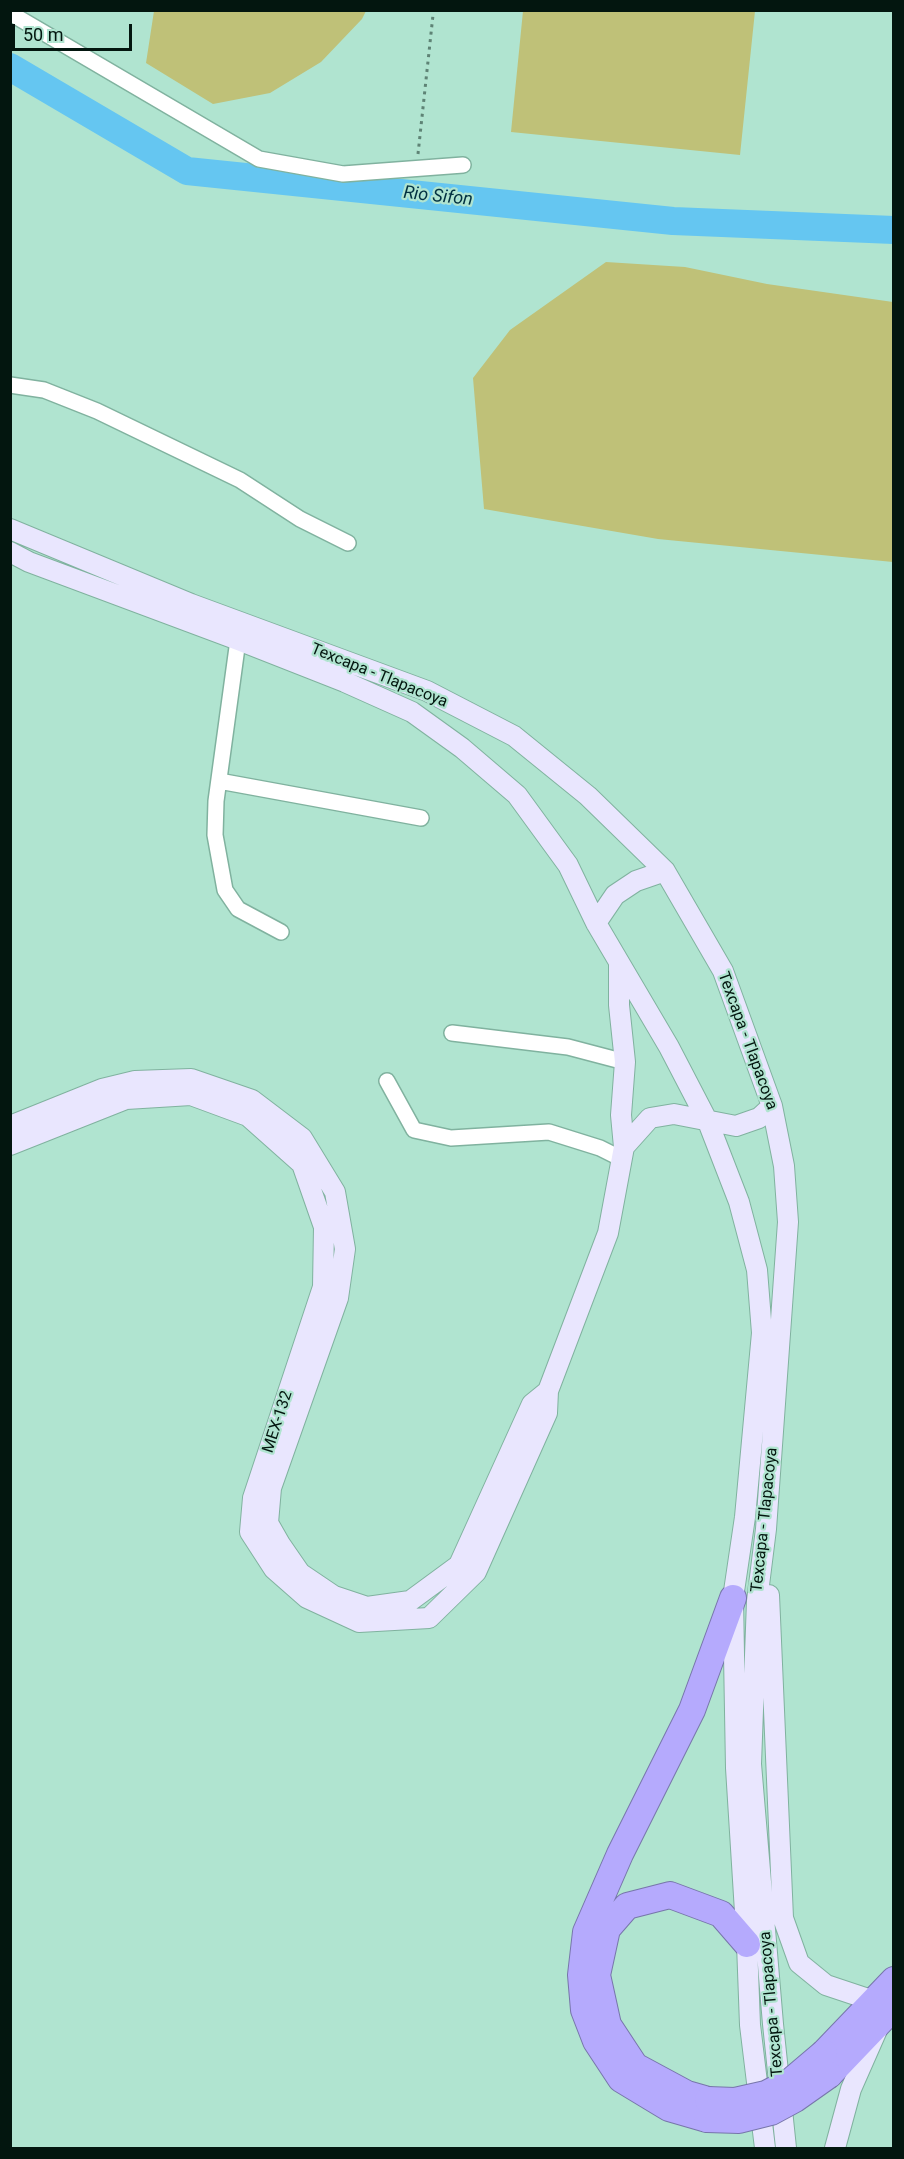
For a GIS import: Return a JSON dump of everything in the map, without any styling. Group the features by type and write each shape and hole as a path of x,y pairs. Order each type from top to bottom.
{"highway":[{"path":"733,1598 693,1710 620,1854 586,1932 581,1975 584,2010 597,2041 621,2079 669,2108 708,2110 739,2120 771,2112 795,2099 883,2009 894,1980"},
{"path":"708,2110 687,2094 635,2066 608,2025 597,1975 607,1929 627,1906 670,1895 721,1914 747,1944"}],"main road":[{"name":"Texcapa - Tlapacoya","path":"10,529 191,604 427,691 514,736 588,796 665,871 723,971 772,1106 784,1166 788,1222 766,1528 757,1601 751,1764 786,2148"},
{"name":"Texcapa - Tlapacoya","path":"10,552 29,562 345,682 412,712 462,748 517,795 568,864 597,923 669,1047 708,1122 739,1202 757,1270 762,1333 745,1517 733,1598 736,1768 750,2025 765,2148"},
{"path":"597,923 615,895 636,881 665,871"},
{"name":"MEX-132","path":"10,1145 126,1099 191,1095 248,1116 302,1164 324,1227 323,1287 253,1498 250,1532 274,1569 307,1598 359,1622 429,1618 476,1572 547,1413 548,1391 608,1233 623,1153 621,1115 625,1062 619,1005 619,963"},
{"name":"MEX-132","path":"10,1126 102,1089 135,1081 190,1079 252,1100 302,1138 335,1192 345,1249 338,1298 271,1488 268,1523 300,1573 334,1596 367,1607 410,1600 459,1565 532,1404 548,1391"},
{"path":"623,1153 650,1118 674,1114 736,1126 759,1118 772,1106"},
{"path":"766,1528 783,1918 799,1963 826,1985 883,2009 851,2090 835,2148"}],"street":[{"path":"10,13 259,159 343,174 463,165"},
{"path":"10,385 44,390 97,411 240,480 300,519 348,543"},
{"path":"238,640 219,781 215,836 225,890 238,909 281,932"},
{"path":"219,781 422,818"},
{"path":"452,1034 568,1047 625,1062"},
{"path":"387,1082 414,1130 451,1138 549,1132 623,1153"}],"path":[{"path":"417,168 433,15"}],"green space":[{"path":"154,10 366,11 362,19 321,62 270,93 213,104 146,63"},
{"path":"523,11 755,11 740,155 511,132"},
{"path":"606,262 685,267 767,284 893,302 893,562 658,539 484,509 473,378 510,330"}],"waterway":[{"name":"Rio Sifon","path":"10,67 187,171 673,221 894,230"}]}
